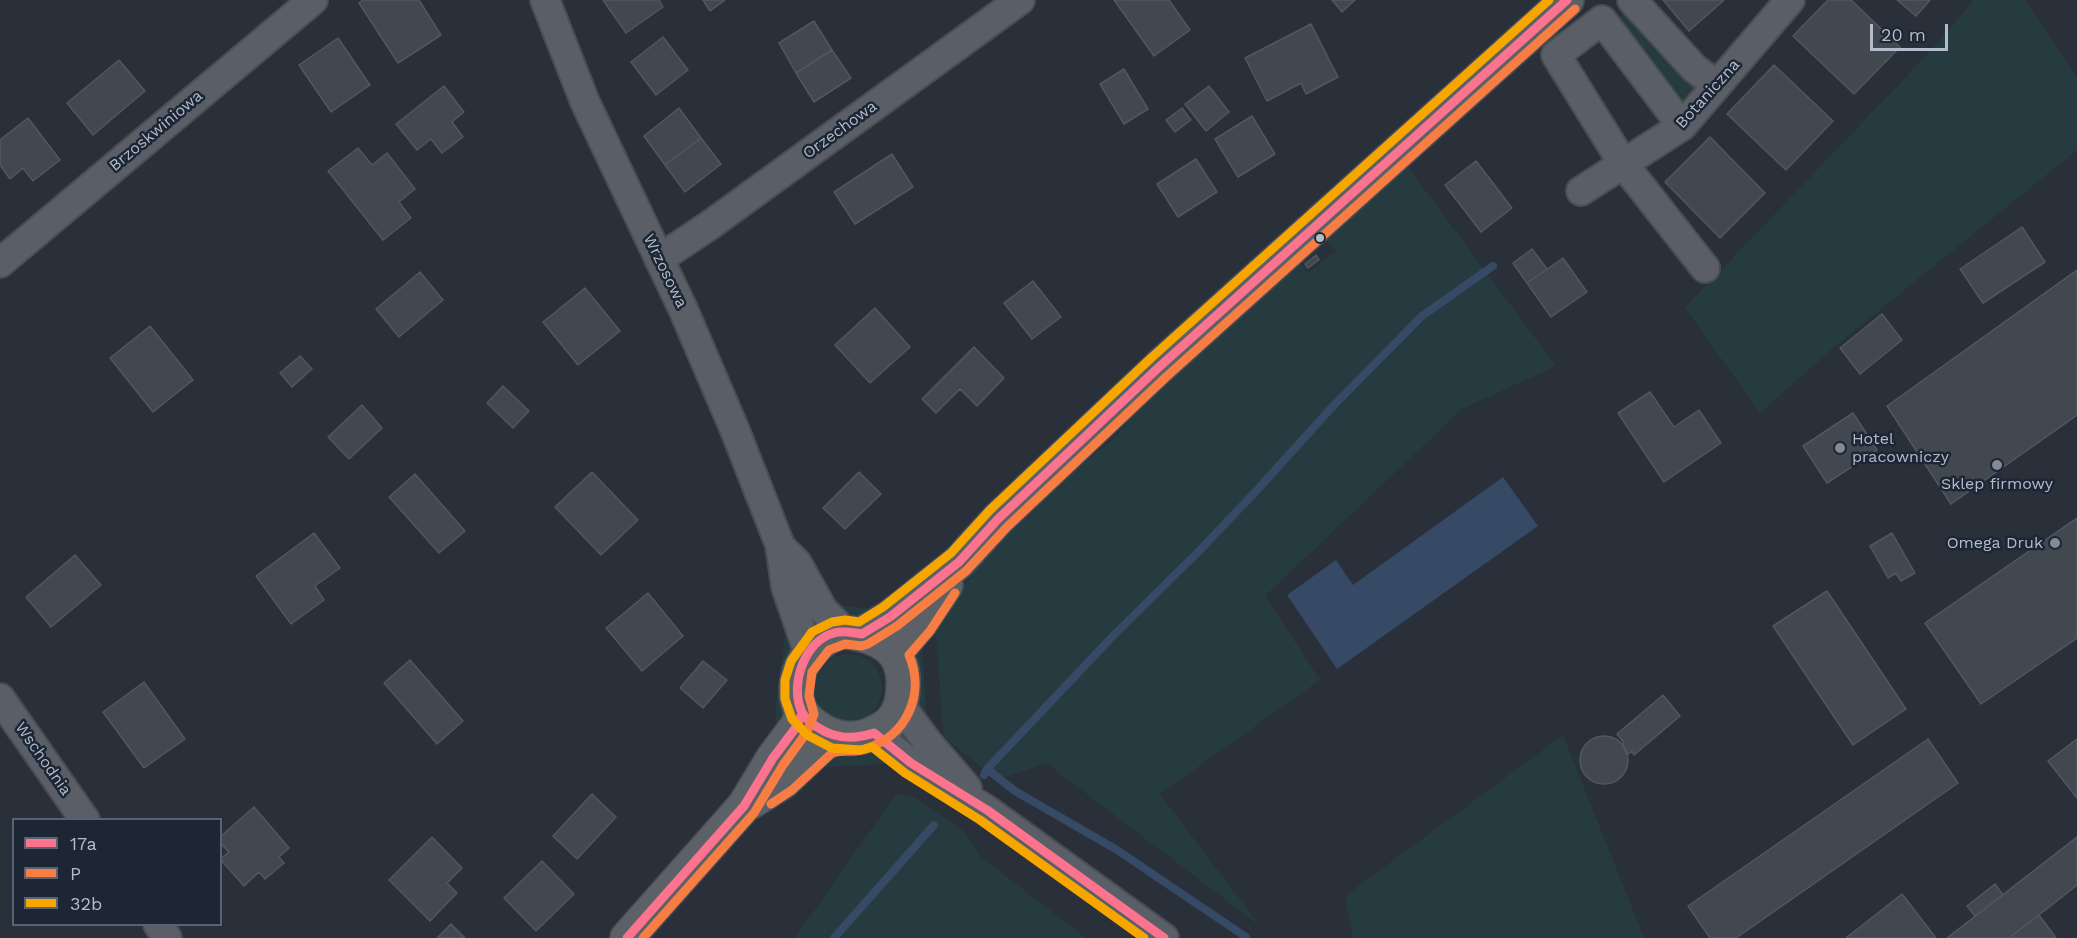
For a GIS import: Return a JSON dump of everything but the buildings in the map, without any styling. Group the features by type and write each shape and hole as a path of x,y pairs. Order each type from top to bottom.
{"main road":[{"path":"854,633 890,617 959,562 998,519 1158,368 1567,0"},
{"path":"895,653 933,606 959,562"},
{"path":"834,633 854,633 877,639 895,653 904,678 900,705 892,721 874,733 860,738 836,737 814,725 802,713 797,698 797,683 801,667 821,640 834,633"},
{"path":"627,938 744,806 773,758 797,726 802,713"},
{"path":"744,806 783,783 822,745 836,737"}],"street":[{"name":"Brzoskwiniowa","path":"0,263 313,0"},
{"name":"Wrzosowa","path":"545,0 585,102 683,309 734,428 780,545 786,586 809,654"},
{"name":"Orzechowa","path":"659,259 710,225 1020,0"},
{"path":"1632,0 1694,68 1716,85"},
{"name":"Botaniczna","path":"1581,191 1682,126 1790,0"},
{"path":"1682,126 1602,20 1556,55 1624,165 1705,268"},
{"name":"Wrzosowa","path":"780,545 797,563 823,610 854,633"},
{"name":"Wschodnia","path":"0,698 84,818"},
{"path":"900,705 929,744 987,810"},
{"path":"874,733 911,763 987,810 1164,938"}],"green space":[{"path":"1974,0 2025,0 2077,78 2077,150 1840,342 1760,413 1685,308 1925,57"},
{"path":"1630,13 1697,87 1680,109 1619,21 1622,14"},
{"path":"1407,166 1556,366 1462,409 1265,596 1320,680 1160,794 1260,926 1046,763 996,780 949,741 944,736 943,728 936,635 940,626 938,619 1005,531 1117,436 1142,403 1167,378 1300,263 1309,272 1336,251 1326,240"},
{"path":"833,605 880,609 858,619 845,615"},
{"path":"786,627 792,643 783,719 778,730 775,714"},
{"path":"922,644 927,727 916,712 913,661"},
{"path":"841,654 855,654 867,659 877,669 882,688 877,707 867,717 855,722 841,722 829,717 819,707 814,695 814,681 819,669 829,659"},
{"path":"1563,735 1644,938 1353,938 1345,896"},
{"path":"866,752 880,756 893,764 815,767 835,754"},
{"path":"896,794 916,798 963,831 981,857 1086,938 795,938"}],"water":[{"path":"1503,477 1538,526 1337,669 1287,595 1336,560 1353,585"}],"waterway":[{"path":"984,775 987,769 1112,637 1201,549 1334,405 1422,316 1493,266"},
{"path":"987,769 1015,791 1117,850 1246,937"},
{"path":"834,938 934,825"}],"transit line":[{"name":"32b","path":"1144,938 980,820 905,773 872,747 861,750 832,748 807,735 792,719 785,699 785,680 791,661 812,632 832,622 845,620 859,622 883,607 951,553 990,510 1150,359 1549,0"},
{"name":"17a","path":"862,634 890,617 959,562 998,519 1158,368 1567,0"},
{"name":"P","path":"643,938 754,813 783,765 807,732 814,714 809,696 812,672 829,650 845,644 862,646 868,644 897,626 966,571 1007,527 1166,377 1575,9"},
{"name":"P","path":"771,804 792,790 832,753 861,750 879,743 892,735 901,725 909,712 915,685 914,670 909,655 930,631 955,593"},
{"name":"17a","path":"862,634 834,633 824,637 808,654 802,664 797,688 801,710 808,720 824,731 837,736 859,737 874,733 911,763 987,810 1164,938"},
{"name":"17a","path":"627,938 744,806 773,758 797,726 802,713"}],"place":[{"name":"Hotel pracowniczy","path":"1840,448"},
{"name":"Sklep firmowy","path":"1997,465"},
{"name":"Omega Druk","path":"2055,543"}]}
